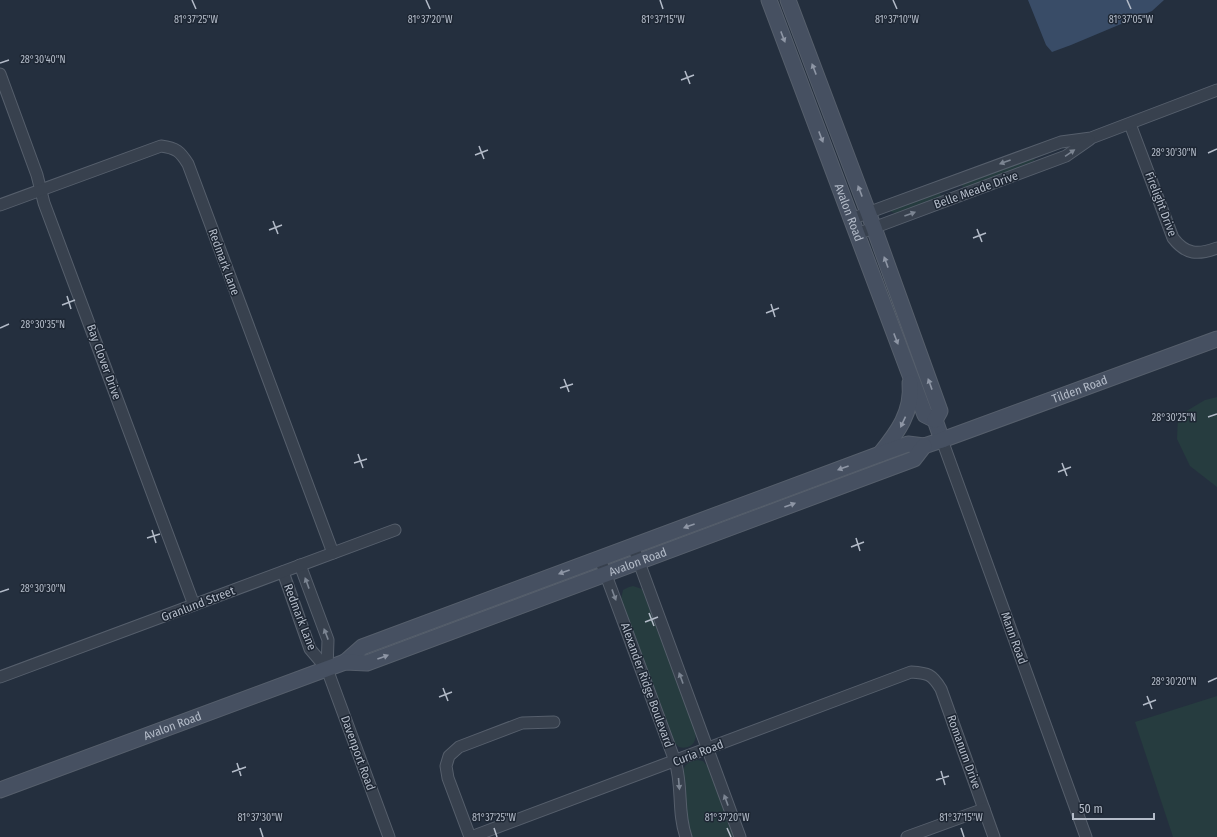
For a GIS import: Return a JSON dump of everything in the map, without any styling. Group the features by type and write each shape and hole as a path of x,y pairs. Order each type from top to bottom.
{"main road":[{"name":"Avalon Road","path":"0,790 345,662 362,647 880,454 908,444 924,446 942,440 935,420 925,415 769,0"},
{"name":"Avalon Road","path":"788,0 874,228 940,411 935,420"},
{"name":"Tilden Road","path":"942,440 1217,339"},
{"path":"880,454 899,430 906,413 911,393 908,370"},
{"name":"Avalon Road","path":"345,662 367,663 639,562 914,459 924,446"}],"street":[{"name":"Bay Clover Drive","path":"0,74 37,175 44,203 194,605"},
{"name":"Belle Meade Drive","path":"851,219 1061,142 1091,138 1217,90"},
{"name":"Firelight Drive","path":"1130,124 1173,238 1180,247 1190,253 1207,252 1217,248"},
{"name":"Belle Meade Drive","path":"857,234 1066,156 1091,138"},
{"name":"Redmark Lane","path":"0,205 161,146 171,147 181,153 188,164 333,553"},
{"path":"1042,149 1047,163"},
{"path":"950,183 955,198"},
{"name":"Mann Road","path":"942,440 1086,837"},
{"name":"Granlund Street","path":"0,677 395,530"},
{"path":"633,546 740,837"},
{"name":"Alexander Ridge Boulevard","path":"600,559 675,761 680,783 680,812 686,837"},
{"name":"Redmark Lane","path":"300,565 328,640 327,669"},
{"name":"Redmark Lane","path":"283,572 310,649 327,669"},
{"path":"295,607 313,600"},
{"name":"Davenport Road","path":"327,669 389,837"},
{"name":"Curia Road","path":"471,837 911,672 926,673"},
{"name":"Romanum Drive","path":"926,673 934,678 941,689 994,837"},
{"path":"471,837 448,778 446,766 449,756 459,747 522,723 554,722"},
{"path":"907,837 984,809"}],"green space":[{"path":"1035,158 1034,161 969,187 964,188 962,186 962,183"},
{"path":"939,192 941,195 940,197 896,213 891,212 892,209"},
{"path":"1217,397 1217,487 1190,466 1177,439 1178,416 1205,400"},
{"path":"633,586 642,589 695,730 695,738 693,744 690,746 683,748 679,747 673,741 621,599 623,590"},
{"path":"1217,696 1217,837 1173,837 1135,722"},
{"path":"698,760 703,761 709,768 735,837 691,837 686,816 683,771 685,766 689,763"}],"water":[{"path":"1028,0 1164,0 1152,11 1052,52 1046,45"}]}
